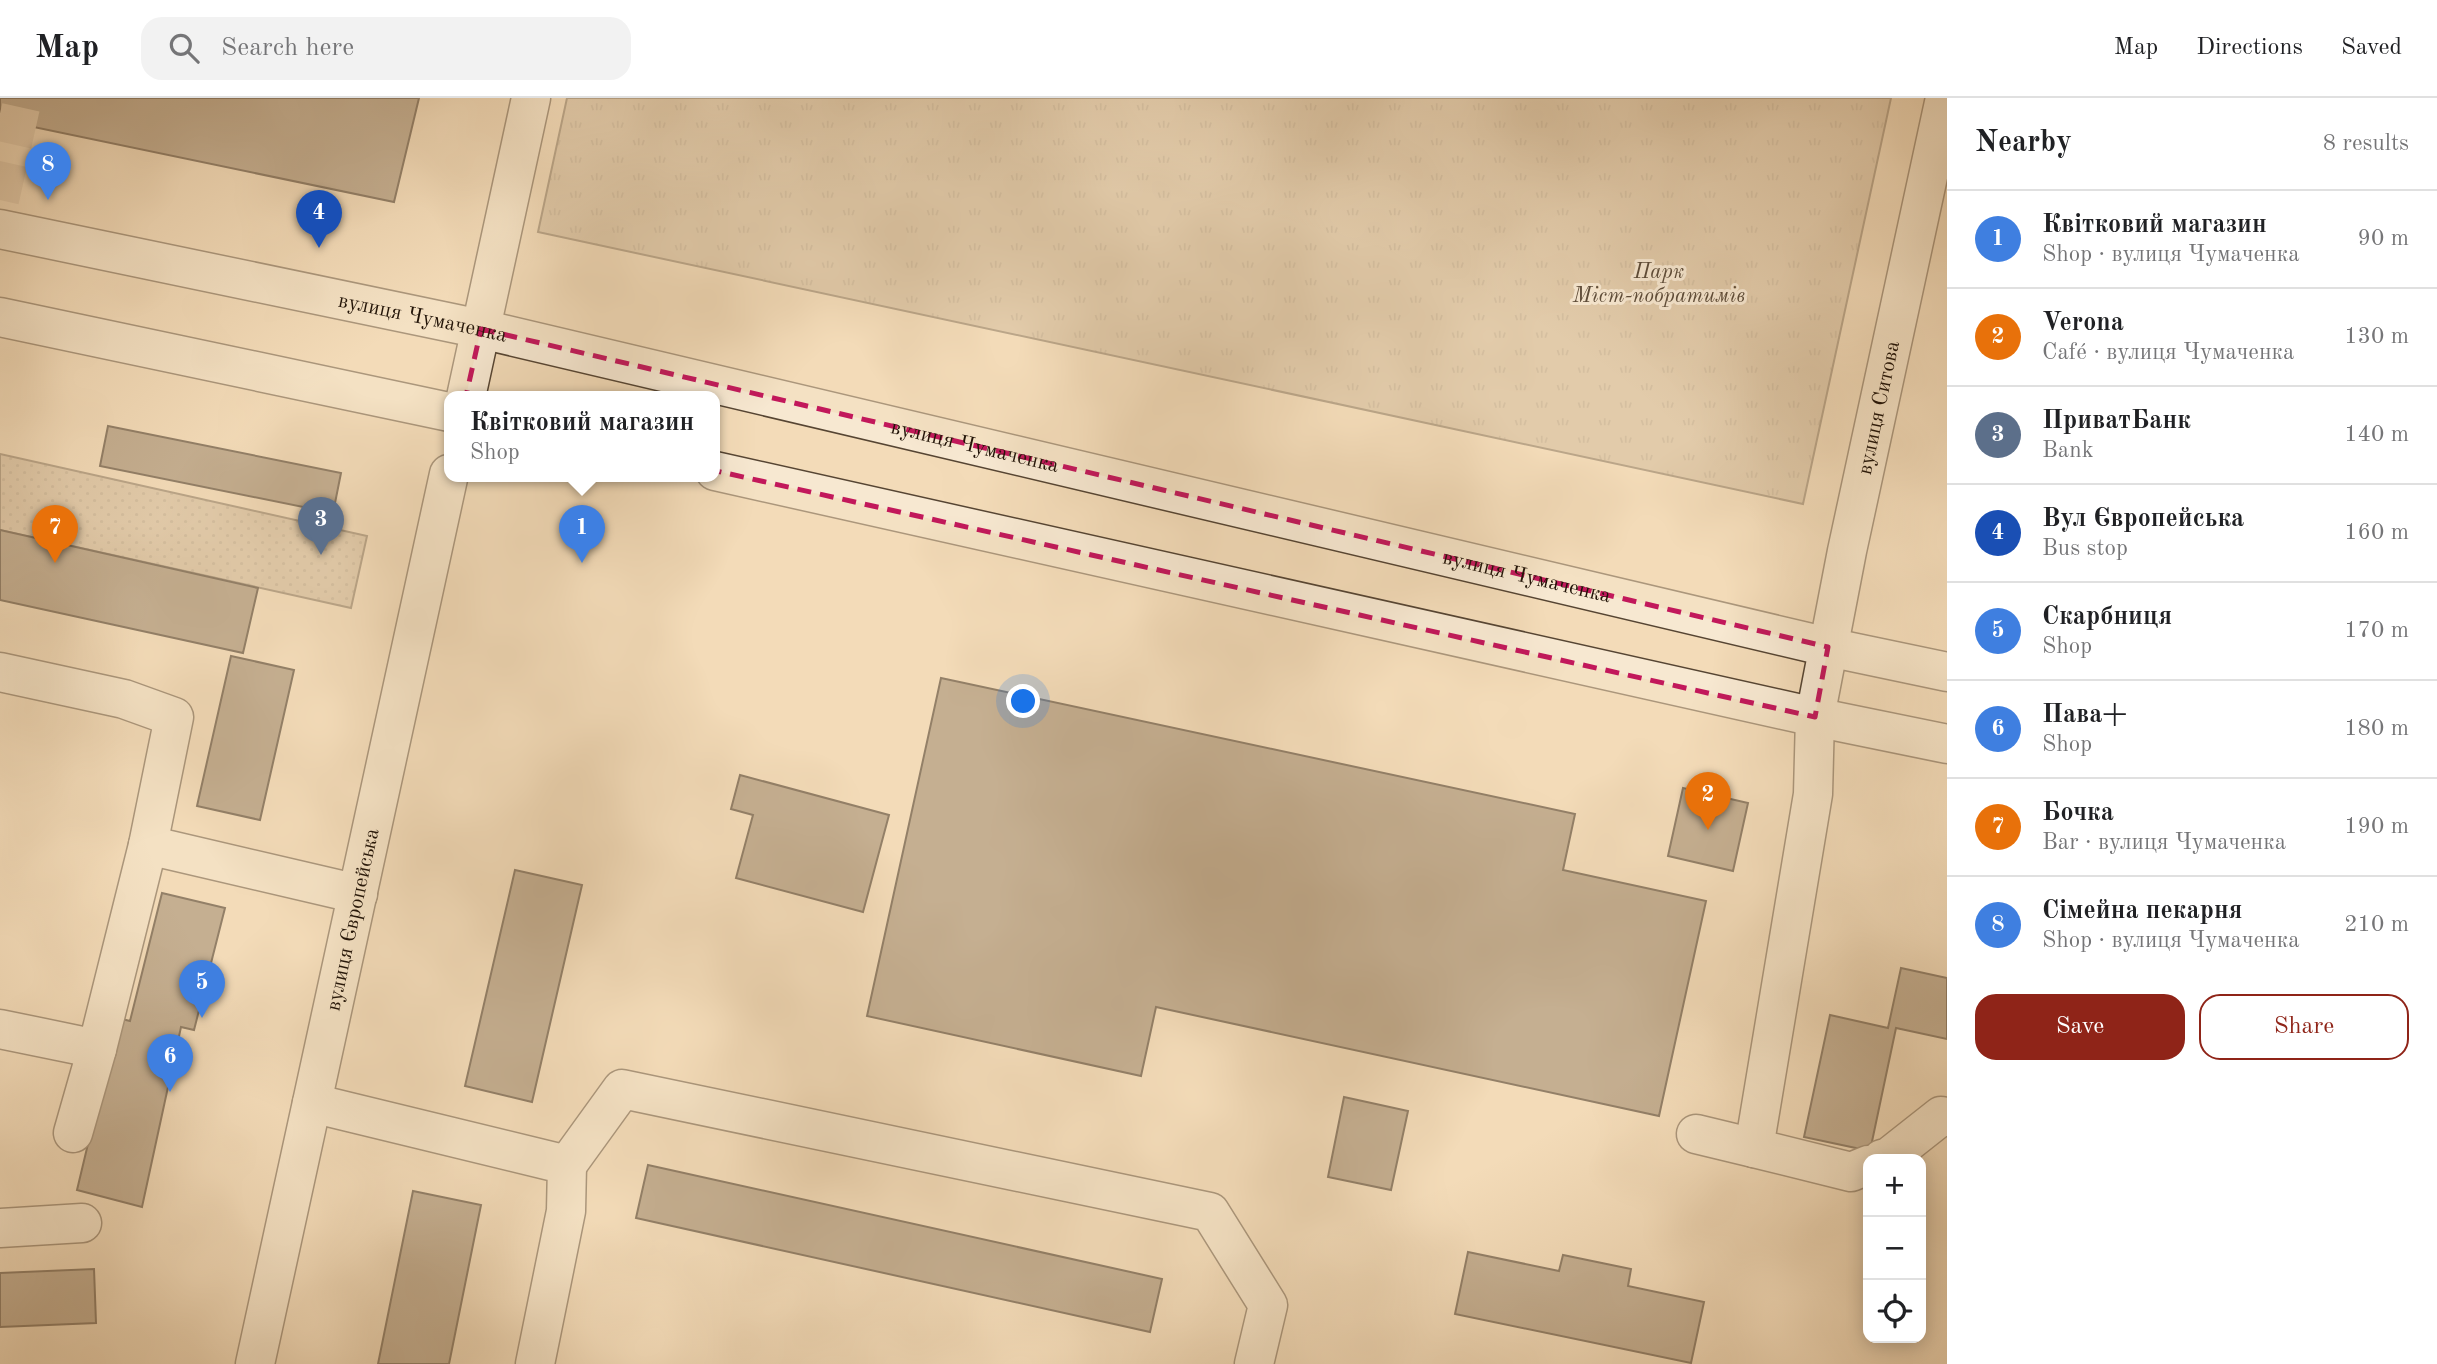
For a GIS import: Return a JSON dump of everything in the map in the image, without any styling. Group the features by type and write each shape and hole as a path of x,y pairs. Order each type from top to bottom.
{"street":[{"path":"467,391 531,98"},
{"name":"вулиця Ситова","path":"1754,1148 1813,794 1815,717 1828,647 1935,207 1945,98"},
{"name":"вулиця Чумаченка","path":"0,229 481,329 1828,647 1947,672"},
{"path":"0,317 444,411"},
{"path":"720,472 1815,717 1947,744"},
{"name":"вулиця Європейська","path":"255,1364 447,482"},
{"path":"0,672 124,699 173,718 148,845 73,1133"},
{"path":"148,845 358,894"},
{"path":"0,1028 97,1049"},
{"path":"536,1364 566,1211 567,1165 622,1089 1210,1212 1268,1305 1254,1364"},
{"path":"312,1103 567,1165"},
{"path":"1893,1154 1941,1116 1947,1117"},
{"path":"1696,1134 1850,1172 1863,1167"},
{"path":"0,1228 82,1223"}],"highlighted area":[{"path":"481,329 1828,647 1815,717 462,414"}],"green space":[{"name":"Парк Міст-побратимів","path":"567,98 1891,98 1803,504 538,232"},
{"path":"0,454 367,536 351,608 0,530"}],"building":[{"path":"0,98 419,98 394,202 0,120"},
{"path":"108,426 341,473 333,513 100,466"},
{"path":"0,530 258,588 243,653 0,600"},
{"path":"231,656 294,670 260,820 197,806"},
{"path":"941,678 1575,814 1563,870 1706,901 1659,1116 1156,1007 1141,1076 867,1016"},
{"path":"740,775 889,815 863,912 736,878 753,815 731,809"},
{"path":"1683,788 1748,803 1733,871 1668,856"},
{"path":"515,870 582,885 532,1102 465,1086"},
{"path":"162,893 225,908 194,1030 181,1027 142,1207 77,1190 118,1018 130,1021"},
{"path":"1901,968 1947,978 1947,1039 1896,1028 1870,1151 1804,1137 1830,1015 1888,1028"},
{"path":"1344,1097 1408,1111 1391,1190 1328,1177"},
{"path":"648,1165 1162,1279 1150,1332 636,1218"},
{"path":"413,1191 481,1205 449,1364 378,1364"},
{"path":"1468,1252 1559,1271 1563,1255 1631,1269 1628,1286 1704,1302 1691,1363 1455,1314"},
{"path":"94,1269 96,1323 0,1327 0,1273"}],"tunnel":[{"path":"0,200 23,98"}],"place":[{"name":"Сімейна пекарня","path":"48,200"},
{"name":"Вул Європейська","path":"319,248"},
{"name":"ПриватБанк","path":"321,555"},
{"name":"Бочка","path":"55,563"},
{"name":"Квітковий магазин","path":"582,563"},
{"name":"Verona","path":"1708,830"},
{"name":"Скарбниця","path":"202,1018"},
{"name":"Пава+","path":"170,1092"}]}
